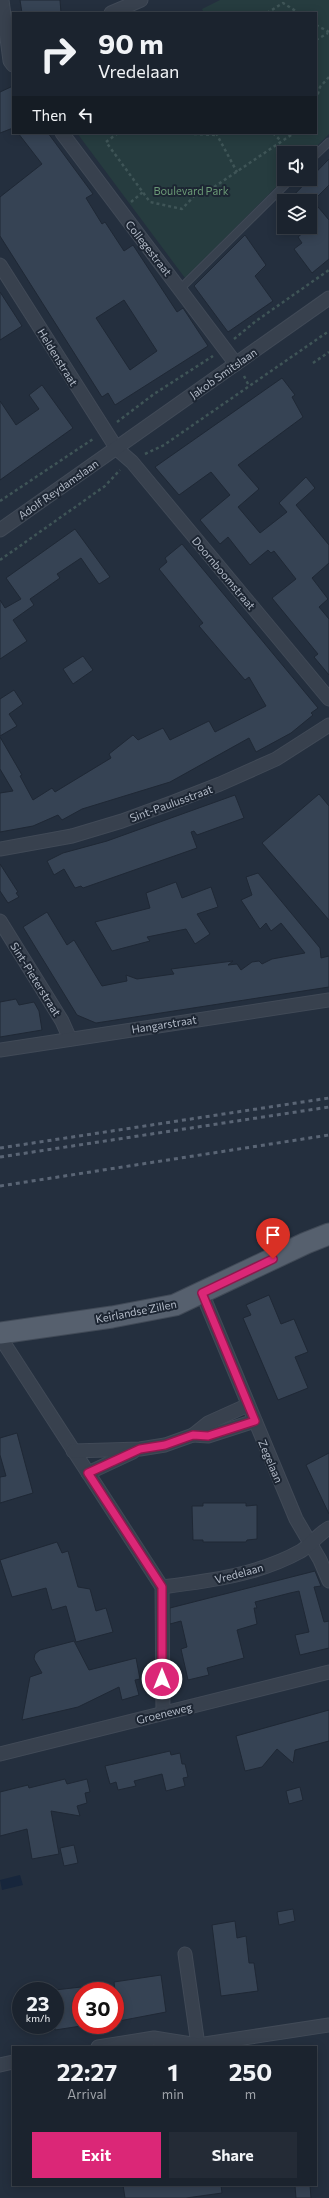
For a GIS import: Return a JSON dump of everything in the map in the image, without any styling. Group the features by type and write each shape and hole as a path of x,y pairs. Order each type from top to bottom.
{"main road":[{"name":"Keirlandse Zillen","path":"0,1333 148,1311 175,1305 306,1243 329,1234"}],"street":[{"path":"2,0 9,63"},
{"path":"113,12 141,0"},
{"name":"Collegestraat","path":"63,134 236,364"},
{"name":"Heldenstraat","path":"0,265 117,449"},
{"name":"Jakob Smitslaan","path":"117,449 329,298"},
{"name":"Doornboomstraat","path":"117,449 132,462 329,699"},
{"name":"Adolf Reydamslaan","path":"0,530 117,449"},
{"name":"Sint-Paulusstraat","path":"0,849 72,836 122,821 206,790 276,759 329,725"},
{"name":"Sint-Pieterstraat","path":"0,921 62,1021 70,1039"},
{"name":"Hangarstraat","path":"0,1050 329,1000"},
{"name":"Zegelaan","path":"202,1293 296,1519 311,1543 329,1581"},
{"path":"0,1337 162,1587 163,1713"},
{"path":"73,1451 140,1449 165,1445 193,1435 208,1423 248,1405"},
{"path":"193,1435 208,1436 255,1421"},
{"path":"88,1473 140,1449"},
{"name":"Vredelaan","path":"162,1587 210,1581 255,1570 302,1551 321,1532 329,1528"},
{"name":"Groeneweg","path":"0,1754 329,1672"},
{"path":"185,1954 198,2046"},
{"path":"112,2046 154,2043 198,2046 329,2025"},
{"path":"0,2065 12,2062"}],"lane":[{"path":"317,153 329,142"},
{"path":"180,289 284,186"}],"path":[{"path":"269,12 283,3 297,12"},
{"path":"317,26 329,33"},
{"path":"317,39 329,33"},
{"path":"317,97 320,87 329,77"},
{"path":"117,134 106,142 150,202 182,208 196,194 214,186 237,172 292,134"},
{"path":"216,134 237,172"},
{"path":"274,134 281,141"},
{"path":"0,501 105,431 154,394 225,348 256,321 329,270"},
{"path":"0,560 105,486 115,474 132,462 164,445 329,331"},
{"path":"313,363 329,352"}],"green space":[{"name":"Boulevard Park","path":"220,0 329,0 329,134 317,146 277,146 277,186 185,278 78,134 317,134 317,12 204,12 202,9"}],"water":[{"path":"20,1875 23,1885 2,1890 0,1880"}],"building":[{"path":"20,0 60,0 61,12 22,12"},
{"path":"12,86 12,128 0,133 0,92"},
{"path":"19,134 49,134 93,194 86,198 102,224 105,222 124,251 133,245 177,312 183,308 208,346 115,405 108,393 102,397 0,236 0,197 42,164","holes":["124,300 157,351 130,370 96,318"]},
{"path":"329,159 329,185 317,197 317,194 295,194 303,186 317,186 317,171"},
{"path":"317,206 329,220 329,259 312,273 294,249 302,243 298,237 302,234 317,234"},
{"path":"245,235 266,265 255,276 273,301 228,332 194,286"},
{"path":"0,292 22,326 0,340"},
{"path":"282,378 295,395 292,397 303,417 238,465 259,489 238,507 260,533 287,512 279,503 306,477 315,488 296,505 329,545 329,563 312,578 328,599 319,607 329,619 329,675 314,657 318,654 272,598 296,579 274,551 271,553 268,550 250,565 228,537 220,544 200,520 230,495 211,472 179,495 155,467"},
{"path":"42,385 73,428 0,480 0,401 16,425 39,409 29,395"},
{"path":"75,529 110,577 99,584 81,558 57,574 60,578 30,599 34,605 13,620 27,641 0,659 0,600 5,608 21,599 6,578"},
{"path":"182,544 318,708 311,713 313,715 291,733 256,752 249,738 170,782 82,809 62,820 58,815 33,826 0,832 0,793 13,791 0,769 0,737 22,775 20,776 33,800 52,788 55,792 111,758 109,754 133,735 138,740 163,728 170,740 209,721 215,732 266,706 249,677 245,680 199,626 203,623 159,569 167,562 165,558"},
{"path":"83,656 93,670 73,684 63,669"},
{"path":"14,690 23,704 9,714 17,726 0,736 0,699"},
{"path":"319,794 329,806 329,920 262,843"},
{"path":"235,795 244,818 197,835 194,831 191,832 197,848 83,888 81,886 75,888 64,869 54,875 47,861 63,853 107,841"},
{"path":"0,864 18,892 16,893 19,897 8,903 0,891"},
{"path":"258,873 320,948 321,958 329,956 329,987 96,1023 77,1015 23,927 47,912 67,945 74,940 102,986 127,981 126,975 137,979 174,974 171,969 233,961 228,965 237,964 241,970 252,962 259,961 262,964 272,959 305,953 281,923 271,931 266,923 260,929 241,900 252,895 246,877"},
{"path":"176,882 182,898 211,887 218,907 197,914 210,934 195,944 186,929 147,937 150,941 112,951 95,922 150,908 146,893"},
{"path":"16,999 19,1005 34,1002 39,1011 42,1030 0,1037 0,1002"},
{"path":"269,1295 281,1324 294,1319 308,1352 295,1357 308,1388 278,1400 243,1318 251,1315 246,1305"},
{"path":"17,1433 33,1493 0,1503 0,1477 6,1476 0,1455 0,1438"},
{"path":"329,1453 329,1514 306,1465"},
{"path":"203,1503 246,1503 246,1506 257,1505 257,1539 247,1540 246,1542 203,1542 203,1540 193,1540 192,1506 203,1506"},
{"path":"57,1542 62,1553 68,1551 78,1587 90,1589 96,1611 106,1608 113,1632 76,1642 66,1606 52,1610 46,1588 12,1597 0,1560"},
{"path":"315,1571 321,1586 314,1587 324,1622 329,1621 329,1648 300,1655 295,1635 309,1632 299,1591 290,1593 255,1602 257,1608 254,1608 257,1624 237,1630 244,1658 207,1668 209,1675 188,1680 181,1649 187,1647 181,1621 170,1624 170,1608"},
{"path":"74,1641 89,1670 136,1658 140,1679 135,1680 139,1695 122,1700 119,1687 78,1707 22,1720 30,1677 42,1673 34,1659 35,1654 40,1650"},
{"path":"329,1710 329,1741 295,1750 293,1763 277,1749 262,1767 245,1771 236,1736"},
{"path":"170,1751 171,1755 180,1753 182,1764 185,1764 188,1777 183,1778 185,1786 166,1791 162,1774 134,1781 136,1786 118,1790 116,1782 110,1784 105,1766"},
{"path":"65,1779 67,1784 87,1779 90,1792 85,1793 87,1803 77,1806 80,1816 51,1811 59,1854 32,1859 27,1829 0,1836 0,1792 28,1785 29,1788"},
{"path":"300,1787 303,1800 289,1804 286,1791"},
{"path":"74,1845 78,1863 64,1866 60,1848"},
{"path":"293,1909 295,1921 279,1925 277,1912"},
{"path":"235,1921 237,1938 246,1936 249,1963 254,1963 258,1991 221,1996 212,1925"},
{"path":"161,1975 166,2012 124,2020 124,1982 114,1982"},
{"path":"72,1988 72,2027 64,2029 64,1989"},
{"path":"123,2186 221,2186 222,2193 186,2198 125,2198"},
{"path":"295,2186 310,2186 311,2198 296,2198"}],"railway":[{"path":"0,1148 329,1098"},
{"path":"0,1157 329,1107"},
{"path":"0,1186 329,1135"}],"route":[{"path":"162,1679 162,1587 88,1473 113,1460 140,1449 165,1445 193,1435 208,1436 255,1421 202,1293 273,1259"}]}
